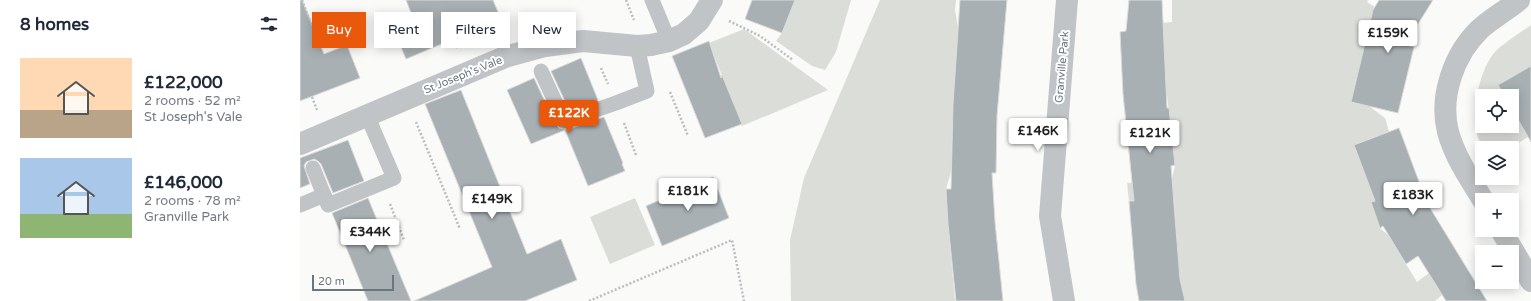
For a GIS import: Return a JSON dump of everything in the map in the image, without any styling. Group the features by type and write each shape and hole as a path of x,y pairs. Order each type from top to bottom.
{"street":[{"name":"Granville Park","path":"1064,301 1050,216 1067,0"},
{"path":"1479,193 1460,161 1448,132 1446,109 1449,80 1460,54 1480,29 1519,0"},
{"name":"St Joseph's Vale","path":"300,144 505,57 545,46 582,41 636,46 651,45 669,41 684,34 698,21 708,6"},
{"path":"1505,237 1531,281"}],"lane":[{"path":"652,0 669,41"},
{"path":"541,71 564,121 647,91 636,46"},
{"path":"313,168 328,205 394,178 367,115"},
{"path":"300,205 324,195"}],"path":[{"path":"302,0 311,24"},
{"path":"708,6 760,36 793,60"},
{"path":"590,42 636,155"},
{"path":"397,102 416,121 460,228"},
{"path":"382,183 404,240"},
{"path":"589,301 732,240 744,301"}],"shaded area":[{"path":"795,0 851,0 836,52 825,70 812,66 776,41 782,33"},
{"path":"880,0 956,0 955,10 958,27 953,100 951,172 946,189 955,301 791,301 790,240 804,178"},
{"path":"1172,0 1368,0 1367,2 1375,7 1351,102 1369,106 1385,118 1390,135 1374,137 1354,145 1375,201 1371,202 1380,228 1388,235 1417,282 1429,273 1442,295 1435,301 1185,301 1179,273 1174,198 1129,201 1127,183 1172,179 1175,165 1166,86 1162,23 1172,22"},
{"path":"1531,25 1531,135 1519,143 1519,141 1480,141 1477,133 1519,133 1519,89 1479,89 1489,60 1498,49"},
{"path":"744,29 828,90 742,126 709,43"},
{"path":"635,198 655,245 610,264 590,217"}],"building":[{"path":"300,0 302,0 312,25 312,48 322,48 324,54 339,48 348,48 360,78 300,101"},
{"path":"406,0 493,0 498,12 441,12 441,44 433,48 433,12 411,12"},
{"path":"752,0 795,0 782,33 745,19"},
{"path":"960,0 1007,0 997,116 996,173 992,173 995,222 1003,301 956,301 946,189 951,189 953,104"},
{"path":"1129,0 1162,0 1167,108 1169,108 1175,165 1171,166 1180,279 1185,301 1139,301 1136,284 1129,201 1134,201 1123,94 1120,32 1126,31"},
{"path":"1379,0 1433,0 1405,45 1414,47 1398,113 1351,102 1373,10"},
{"path":"709,41 721,78 722,75 742,124 705,138 672,56"},
{"path":"401,48 432,48 406,59"},
{"path":"581,58 598,100 569,110 551,71"},
{"path":"1531,66 1531,142 1519,121 1519,89 1501,89 1498,85"},
{"path":"534,78 556,125 559,128 567,130 604,117 625,171 588,186 565,130 531,144 507,90"},
{"path":"461,90 527,254 561,239 577,280 525,301 414,301 492,267 425,104"},
{"path":"1399,128 1427,203 1475,281 1475,289 1480,289 1487,301 1446,301 1418,256 1406,264 1383,226 1380,228 1371,202 1375,201 1354,145"},
{"path":"348,140 364,181 333,193 321,164 314,159 306,162 304,166 310,184 300,188 300,158"},
{"path":"713,177 729,218 662,246 646,206"},
{"path":"368,198 411,301 368,301 332,213"}]}
